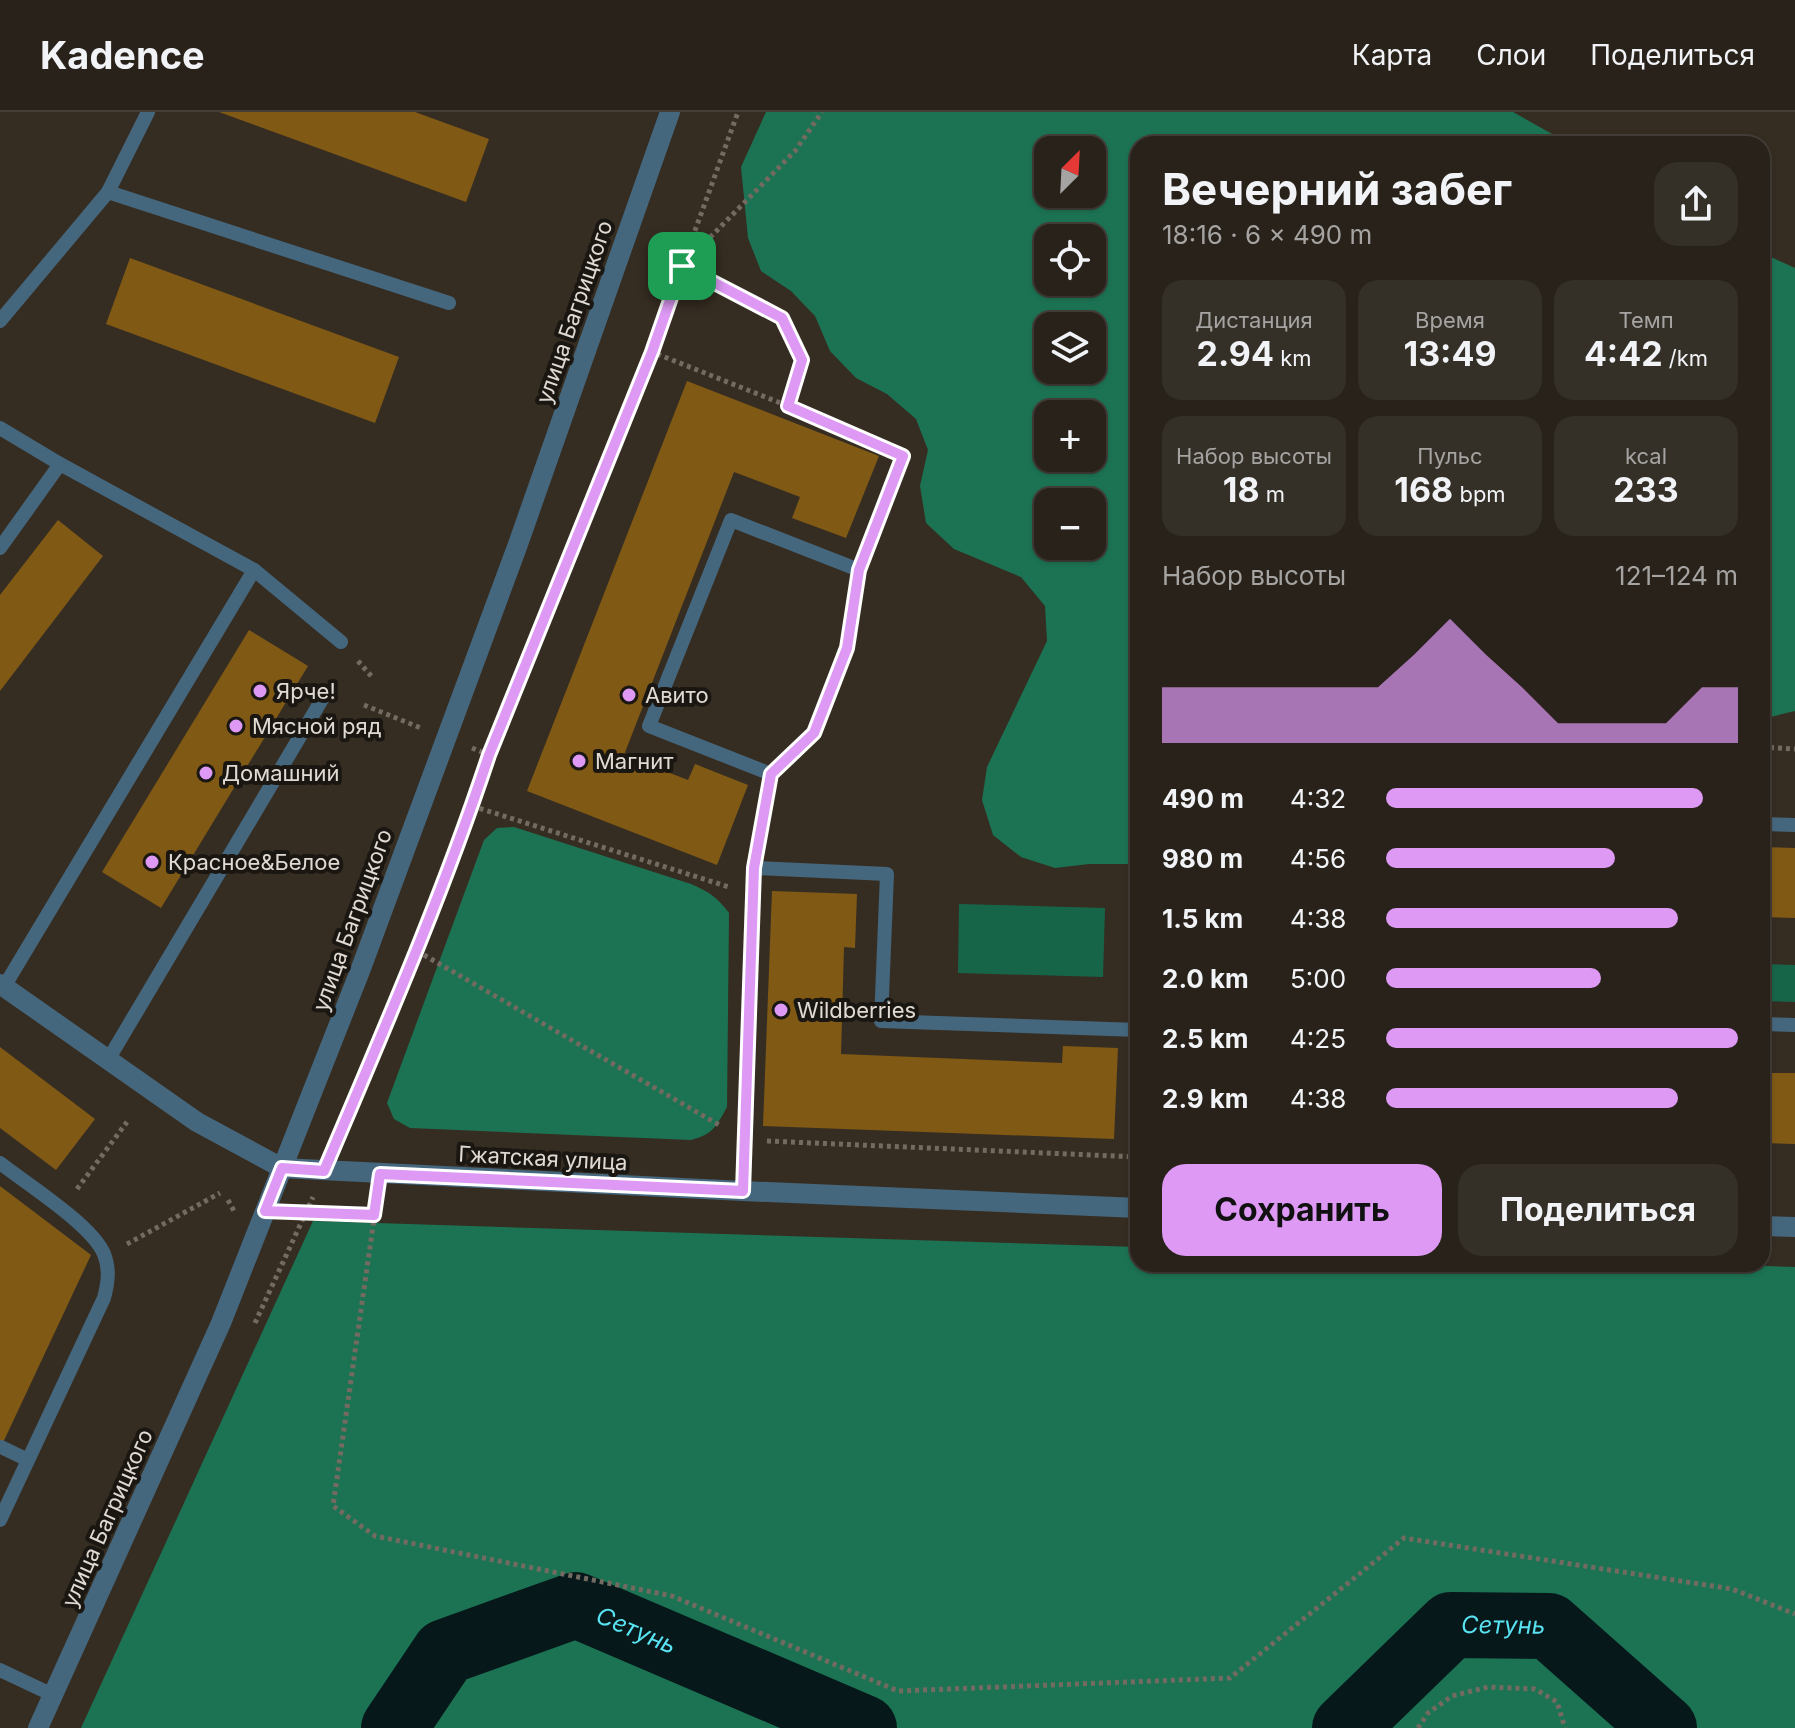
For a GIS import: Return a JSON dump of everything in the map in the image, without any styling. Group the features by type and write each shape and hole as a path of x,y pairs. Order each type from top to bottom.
{"street":[{"name":"улица Багрицкого","path":"38,1728 221,1323 360,971 517,547 670,112"},
{"name":"Гжатская улица","path":"2,985 197,1122 282,1168 1130,1208"},
{"path":"1770,1226 1795,1227"}],"lane":[{"path":"0,321 108,192 148,112"},
{"path":"108,192 449,303"},
{"path":"0,428 254,570 341,642"},
{"path":"0,548 60,464"},
{"path":"771,774 649,726 731,520 859,570"},
{"path":"743,1191 754,868 771,774 814,733 847,648 859,570 873,536"},
{"path":"2,985 254,570"},
{"path":"108,1060 324,696"},
{"path":"1770,824 1795,825"},
{"path":"754,868 887,874 881,1021 1130,1030"},
{"path":"1770,1024 1795,1025"},
{"path":"0,1163 95,1238 105,1256 108,1281 104,1298 0,1520"},
{"path":"1,1447 28,1460"},
{"path":"0,1670 53,1695"}],"path":[{"path":"253,1328 306,1213 417,951 489,755 652,352 738,112"},
{"path":"682,266 795,151 822,112"},
{"path":"682,266 782,318 802,360 788,406"},
{"path":"652,352 903,456 873,536"},
{"path":"1770,747 1795,749"},
{"path":"472,806 753,894"},
{"path":"417,951 745,1140 1130,1157"},
{"path":"61,1210 127,1122"},
{"path":"380,1174 333,1506 375,1536 672,1596 898,1691 1230,1678 1404,1538 1732,1589 1795,1614"},
{"path":"105,1256 220,1193"},
{"path":"233,1209 374,1215"},
{"path":"1418,1728 1428,1713 1452,1696 1488,1687 1535,1689 1557,1702 1565,1728"}],"green space":[{"path":"766,112 1513,112 1556,136 1130,136 1130,864 1055,868 1021,857 993,835 982,800 987,767 1047,641 1045,606 1021,577 954,549 926,523 920,486 928,450 916,419 887,394 856,378 830,351 815,316 791,291 761,271 748,238 741,167"},
{"path":"1770,257 1795,268 1795,711 1770,717"},
{"path":"514,827 691,884 703,889 729,913 727,1107 717,1125 709,1132 691,1140 410,1128 394,1119 387,1103 484,840 497,828"},
{"path":"959,904 1105,908 1103,977 958,973"},
{"path":"1770,964 1795,965 1795,1002 1770,1001"},
{"path":"313,1221 1130,1247 1130,1272 1770,1272 1770,1266 1795,1267 1795,1728 81,1728"}],"building":[{"path":"219,112 415,112 489,139 466,202"},
{"path":"130,258 399,357 375,423 106,324"},
{"path":"687,381 879,456 846,538 792,518 800,497 734,472 624,755 688,780 695,764 748,785 717,865 527,791"},
{"path":"58,520 103,556 0,691 0,595"},
{"path":"249,630 308,666 161,908 102,872"},
{"path":"1770,847 1795,848 1795,918 1770,917"},
{"path":"772,891 857,894 855,948 844,947 841,1054 1062,1063 1063,1046 1118,1048 1114,1139 763,1126"},
{"path":"0,1047 95,1119 56,1170 0,1128"},
{"path":"1770,1073 1795,1073 1795,1144 1770,1143"},
{"path":"0,1186 91,1255 0,1449"}],"waterway":[{"name":"Сетунь","path":"394,1728 445,1652 576,1605 864,1728"},
{"name":"Сетунь","path":"1345,1728 1451,1625 1549,1626 1664,1728"}],"place":[{"name":"Ярче!","path":"260,691"},
{"name":"Авито","path":"629,695"},
{"name":"Мясной ряд","path":"236,726"},
{"name":"Магнит","path":"579,761"},
{"name":"Домашний","path":"206,773"},
{"name":"Красное&Белое","path":"152,862"},
{"name":"Wildberries","path":"781,1010"}],"route":[{"path":"682,266 782,318 802,360 788,406 903,456 859,570 847,648 814,733 771,774 754,868 743,1191 380,1174 374,1215 265,1211 282,1168 324,1171 417,951 489,755 652,352 682,266"}]}
